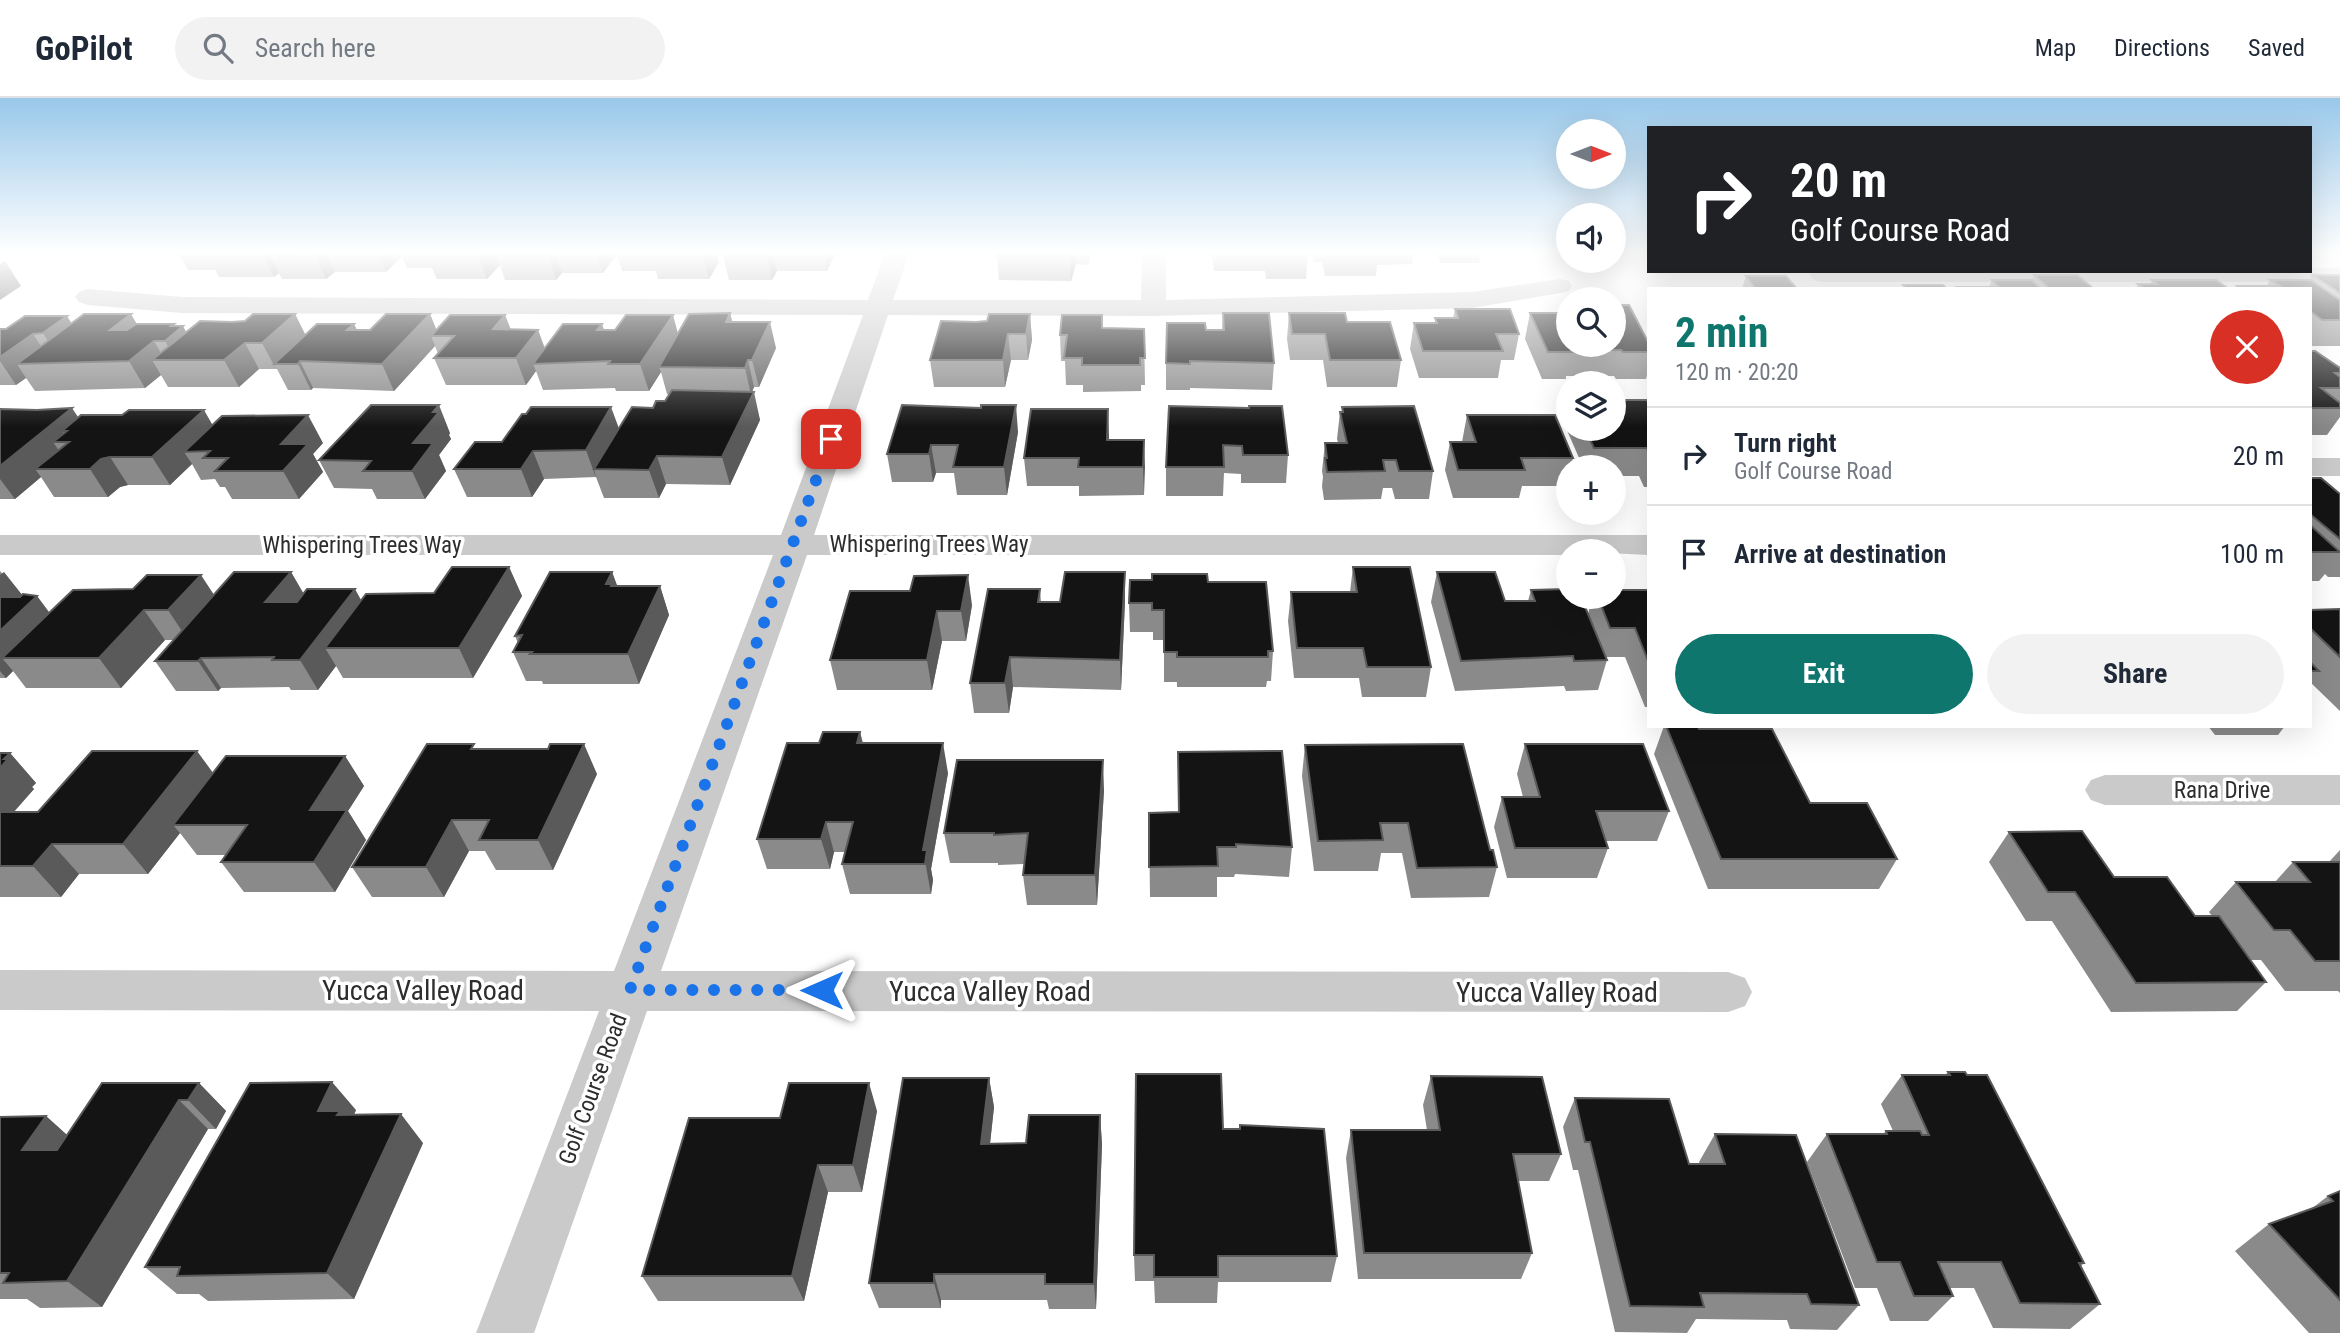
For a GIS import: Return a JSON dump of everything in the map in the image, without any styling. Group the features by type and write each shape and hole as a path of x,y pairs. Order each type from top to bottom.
{"street":[{"name":"Golf Course Road","path":"505,1333 794,544 875,312"},
{"path":"2312,467 2340,467"},
{"name":"Whispering Trees Way","path":"0,545 1647,545"},
{"name":"Rana Drive","path":"2105,790 2340,790"},
{"name":"Yucca Valley Road","path":"0,990 1728,992"}],"building":[{"path":"1456,312 1511,312 1519,334 1496,334 1503,351 1423,351 1414,323 1437,323 1435,318 1458,318"},
{"path":"1626,312 1632,312 1647,340 1647,352 1626,352"},
{"path":"2312,312 2340,312 2340,320 2322,320"},
{"path":"730,313 726,322 770,322 752,360 748,360 745,368 659,367 689,314"},
{"path":"1223,313 1269,313 1274,363 1166,363 1167,323 1205,323 1206,330 1224,330"},
{"path":"1289,313 1345,313 1347,322 1390,322 1401,360 1330,360 1325,334 1292,334"},
{"path":"1530,313 1556,313 1556,352 1548,352"},
{"path":"84,314 131,314 110,330 127,330 136,324 183,326 165,341 154,341 129,361 17,364"},
{"path":"253,314 295,314 262,343 245,343 224,360 152,360 200,321 245,321"},
{"path":"386,314 430,314 382,364 300,361 298,364 274,364 317,324 354,324 347,330 370,330"},
{"path":"989,314 1030,314 1026,334 1008,334 1003,360 930,360 941,321 987,321"},
{"path":"450,315 505,315 493,329 538,330 516,358 434,358 454,336 431,336"},
{"path":"626,315 673,315 640,364 608,364 610,361 533,364 563,324 602,324 597,330 615,330"},
{"path":"1062,315 1102,315 1102,328 1144,329 1145,358 1140,358 1140,365 1082,365 1082,358 1064,358 1067,335 1060,335"},
{"path":"25,316 67,316 43,333 33,334 0,357 0,329 6,329"},
{"path":"2312,351 2340,368 2340,373 2335,373 2340,377 2340,388 2321,388 2340,403 2340,408 2312,408"},
{"path":"672,390 754,392 722,457 657,456 649,470 594,469 632,407 653,408 656,401 665,401"},
{"path":"1626,400 1647,400 1647,448 1594,448 1591,441 1626,441"},
{"path":"371,405 439,405 433,412 439,412 413,443 433,443 412,471 363,471 371,461 319,460"},
{"path":"902,405 981,408 981,405 1016,405 1004,467 953,467 958,445 931,445 929,454 887,454"},
{"path":"1169,406 1282,406 1288,455 1243,455 1242,446 1223,445 1224,467 1166,467"},
{"path":"1414,406 1433,471 1399,471 1396,460 1383,460 1385,471 1327,472 1325,443 1347,443 1340,412 1343,412 1342,407"},
{"path":"531,407 611,407 586,450 533,451 521,469 454,469 475,442 502,442 522,414 526,414"},
{"path":"72,408 0,466 0,409"},
{"path":"1031,409 1108,409 1107,440 1144,440 1143,467 1078,467 1079,458 1024,458"},
{"path":"129,410 204,410 152,457 110,457 101,459 90,469 35,469 69,442 53,442 81,415 122,415"},
{"path":"308,415 281,444 308,444 283,471 215,471 228,458 203,458 210,451 184,452 222,416"},
{"path":"1467,415 1555,415 1556,441 1566,441 1572,455 1521,458 1525,470 1458,470 1450,442 1476,442"},
{"path":"2312,478 2321,478 2340,494 2340,539 2312,516"},
{"path":"2312,527 2340,552 2312,552"},
{"path":"452,567 509,567 459,648 325,648 366,594 434,593"},
{"path":"1353,567 1410,567 1431,667 1367,667 1363,648 1297,648 1291,592 1357,592"},
{"path":"234,572 291,572 265,602 297,602 307,589 355,589 300,660 272,660 274,657 155,661"},
{"path":"550,572 612,572 606,584 612,584 611,586 660,586 628,654 513,652 522,635 515,636"},
{"path":"1065,572 1125,572 1120,660 1010,657 1005,683 970,683 988,589 1040,589 1038,602 1060,602"},
{"path":"1437,572 1495,572 1505,601 1535,601 1531,590 1556,589 1556,609 1586,609 1607,660 1574,661 1573,656 1461,661"},
{"path":"1152,574 1207,574 1208,582 1266,582 1273,651 1268,651 1268,657 1177,657 1177,652 1164,652 1164,610 1152,610 1152,603 1129,603 1130,580 1152,580"},
{"path":"147,575 201,575 168,610 144,610 99,658 2,658 73,590 133,589"},
{"path":"968,575 961,611 937,611 927,660 830,660 850,591 910,591 914,576"},
{"path":"1626,590 1647,590 1647,658 1635,628 1610,628 1603,609 1626,609"},
{"path":"23,594 37,596 0,631 0,597 20,597"},
{"path":"2340,609 2340,657 2312,630 2312,610"},
{"path":"1667,728 1772,729 1810,803 1867,803 1897,859 1721,859"},
{"path":"823,732 860,732 857,743 943,743 923,850 927,850 925,864 842,864 853,822 826,822 821,839 757,839 787,743 819,743"},
{"path":"427,744 474,744 471,749 548,749 550,744 584,744 538,840 479,840 489,820 452,820 426,867 352,867"},
{"path":"1463,744 1490,850 1493,850 1497,867 1417,868 1408,823 1380,823 1383,840 1318,841 1305,745"},
{"path":"1525,744 1643,744 1669,811 1596,811 1608,848 1515,848 1502,797 1540,797"},
{"path":"92,751 197,751 123,844 52,844 33,866 0,866 0,812 38,812"},
{"path":"1282,751 1292,847 1236,844 1236,847 1217,847 1218,866 1149,867 1149,813 1179,812 1178,752"},
{"path":"0,753 10,753 0,768"},
{"path":"226,756 345,756 310,810 347,810 314,862 221,862 247,825 173,825"},
{"path":"957,760 1103,760 1095,875 1023,875 1028,833 944,833"},
{"path":"2082,831 2114,877 2167,877 2195,916 2219,916 2266,982 2136,983 2075,892 2048,892 2009,832"},
{"path":"2293,862 2340,862 2340,961 2315,961 2290,930 2274,930 2236,882 2310,882"},
{"path":"1948,1072 1987,1075 2084,1263 2079,1263 2100,1304 2020,1303 2001,1262 1938,1262 1953,1296 1914,1296 1900,1262 1877,1262 1827,1134 1920,1131 1922,1135 1929,1135 1902,1075 1950,1075"},
{"path":"1136,1074 1221,1074 1223,1129 1240,1129 1240,1125 1324,1129 1337,1256 1218,1256 1218,1277 1154,1277 1154,1255 1134,1255"},
{"path":"1431,1076 1542,1077 1561,1154 1513,1154 1532,1253 1364,1253 1351,1130 1440,1130"},
{"path":"903,1078 989,1078 981,1144 1026,1143 1029,1115 1100,1115 1094,1284 1045,1284 1045,1274 934,1274 934,1283 869,1283"},
{"path":"332,1082 318,1111 340,1111 337,1115 401,1114 327,1273 177,1276 180,1267 145,1267 250,1083"},
{"path":"102,1083 199,1083 188,1100 179,1100 67,1281 3,1283 9,1273 0,1273 0,1117 46,1116 22,1150 57,1150"},
{"path":"789,1083 869,1083 853,1165 818,1165 792,1276 642,1276 689,1118 780,1118"},
{"path":"1575,1098 1669,1099 1689,1164 1725,1164 1715,1134 1796,1135 1859,1305 1811,1304 1807,1294 1700,1293 1704,1307 1630,1306 1590,1142 1585,1142"},
{"path":"2340,1191 2340,1300 2269,1224 2333,1201 2328,1196"}],"route":[{"path":"822,990 630,990 831,439"}]}
